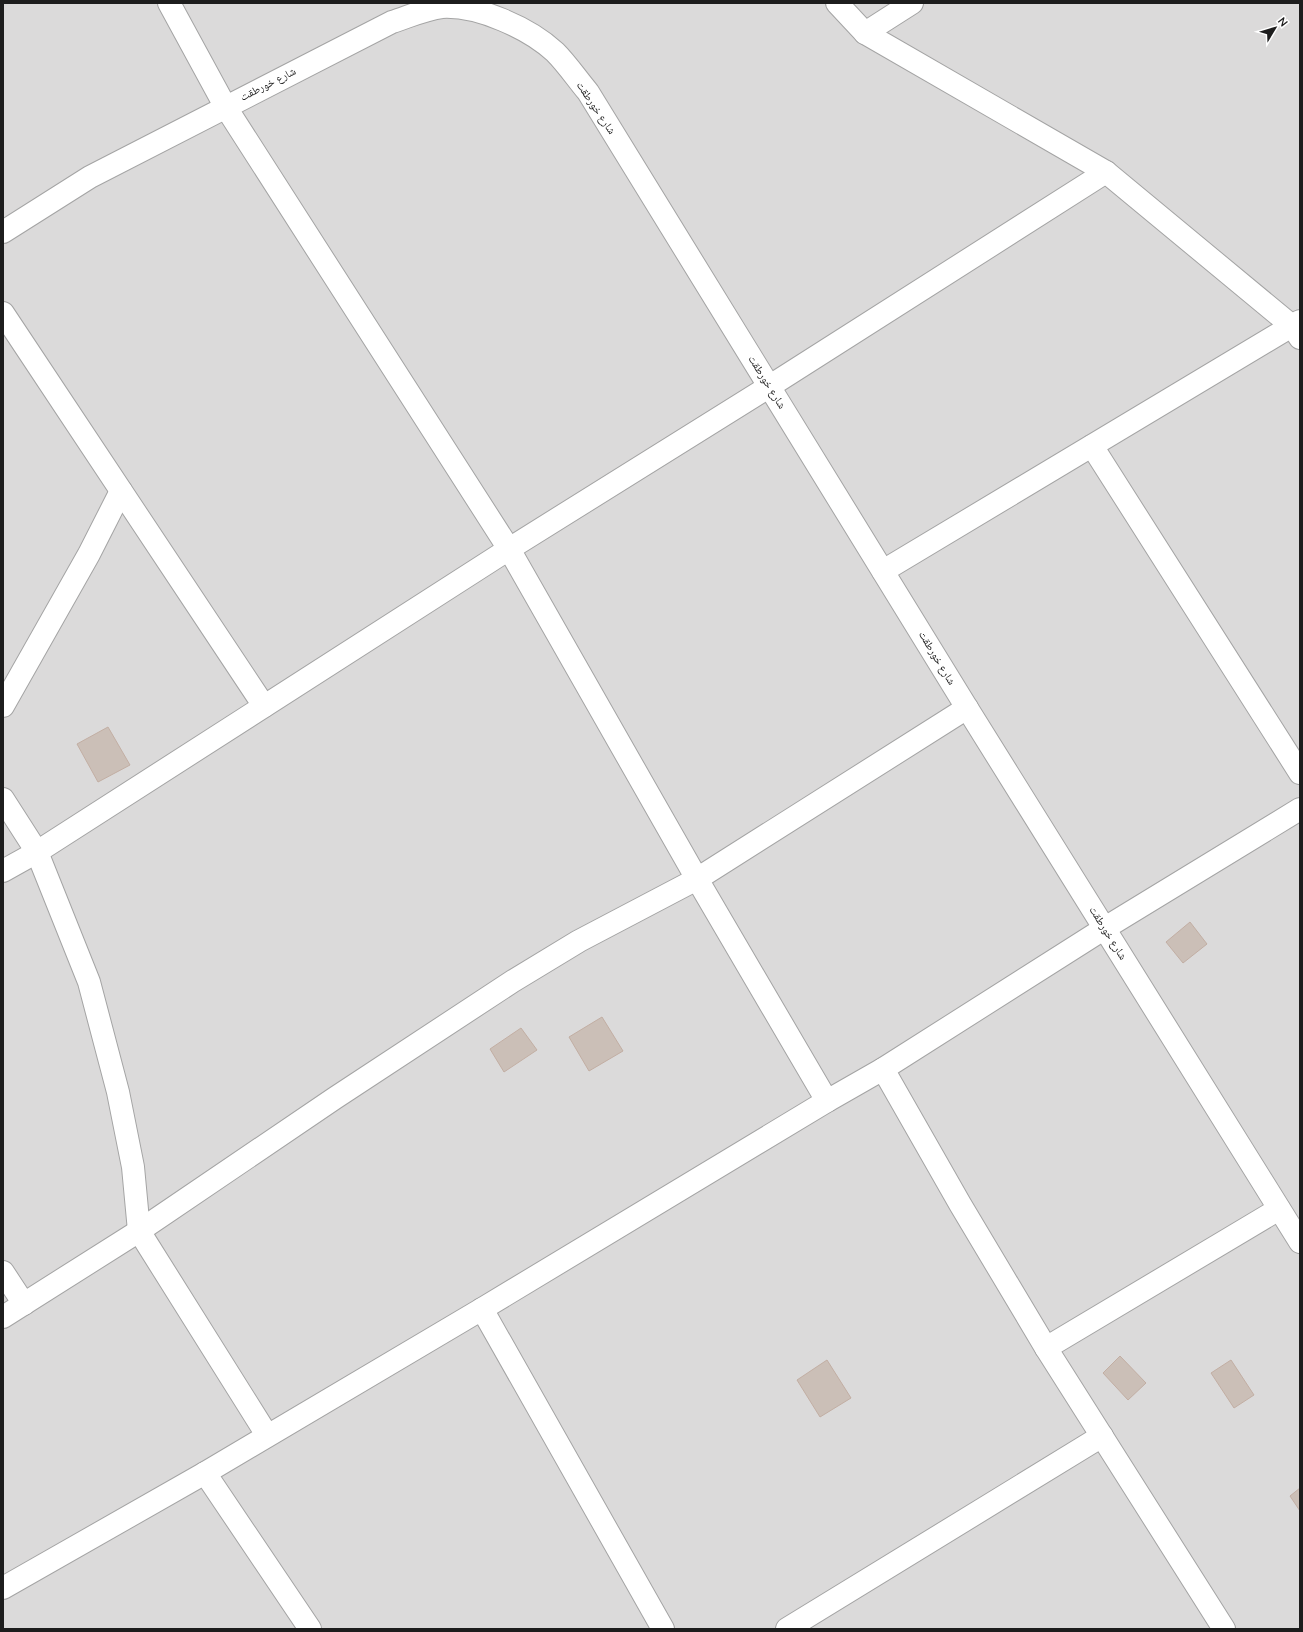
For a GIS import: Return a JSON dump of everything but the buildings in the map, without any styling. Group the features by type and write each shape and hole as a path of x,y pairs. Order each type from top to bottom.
{"street":[{"path":"169,3 225,106 509,549 697,879 827,1101"},
{"path":"837,3 865,33 1106,172 1297,328 1092,446 884,571"},
{"path":"865,33 912,3"},
{"name":"شارع خورطقت","path":"3,232 90,177 225,106 392,22 421,12 447,5 473,9 519,27 555,52 588,92 967,708 1106,928 1300,1242"},
{"path":"3,871 37,852 509,549 770,386 1106,172"},
{"path":"3,313 264,706"},
{"path":"1092,446 1300,773"},
{"path":"3,706 89,554 121,491"},
{"path":"3,1317 139,1231 335,1098 513,981 579,941 697,879 967,708"},
{"path":"3,799 37,852 89,982 118,1092 133,1167 139,1231 267,1435"},
{"path":"3,1588 205,1473 482,1309 883,1068 1106,928 1300,809"},
{"path":"883,1068 960,1204 1046,1348 1224,1629"},
{"path":"1046,1348 1279,1209"},
{"path":"3,1272 24,1304"},
{"path":"482,1309 663,1629"},
{"path":"787,1629 1102,1436"},
{"path":"205,1473 310,1629"}],"shaded area":[{"path":"3,3 1300,3 1300,1629 3,1629"}]}
